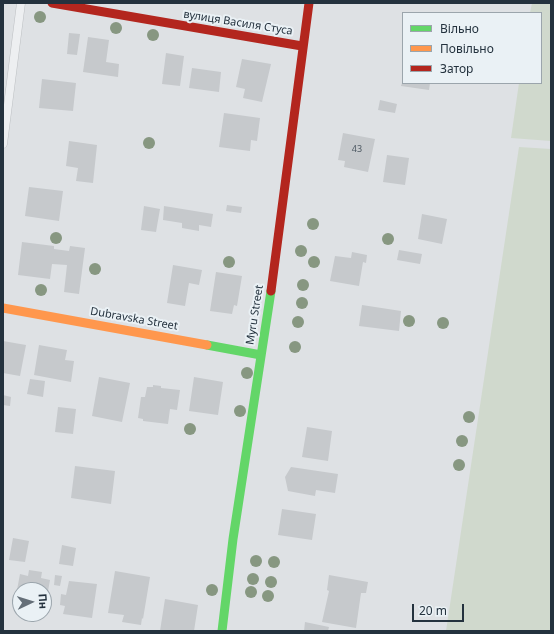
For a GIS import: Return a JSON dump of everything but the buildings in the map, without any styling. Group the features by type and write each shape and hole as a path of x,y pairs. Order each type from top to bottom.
{"street":[{"name":"вулиця Василя Стуса","path":"52,3 302,46"},
{"name":"Myru Street","path":"222,631 233,539 273,279 302,46 309,3"},
{"name":"Dubravska Street","path":"3,308 261,355"}],"lane":[{"path":"3,144 21,3"}],"shaded area":[{"path":"532,3 551,3 551,141 511,138 519,84 542,84 542,12 530,12"},
{"path":"519,147 551,149 551,631 446,631"}],"traffic: fast":[{"path":"222,631 233,539 271,291"},
{"path":"207,345 261,355"}],"traffic: slow":[{"path":"3,308 207,345"}],"traffic: jam":[{"path":"52,3 302,46"},
{"path":"271,291 309,3"}]}
